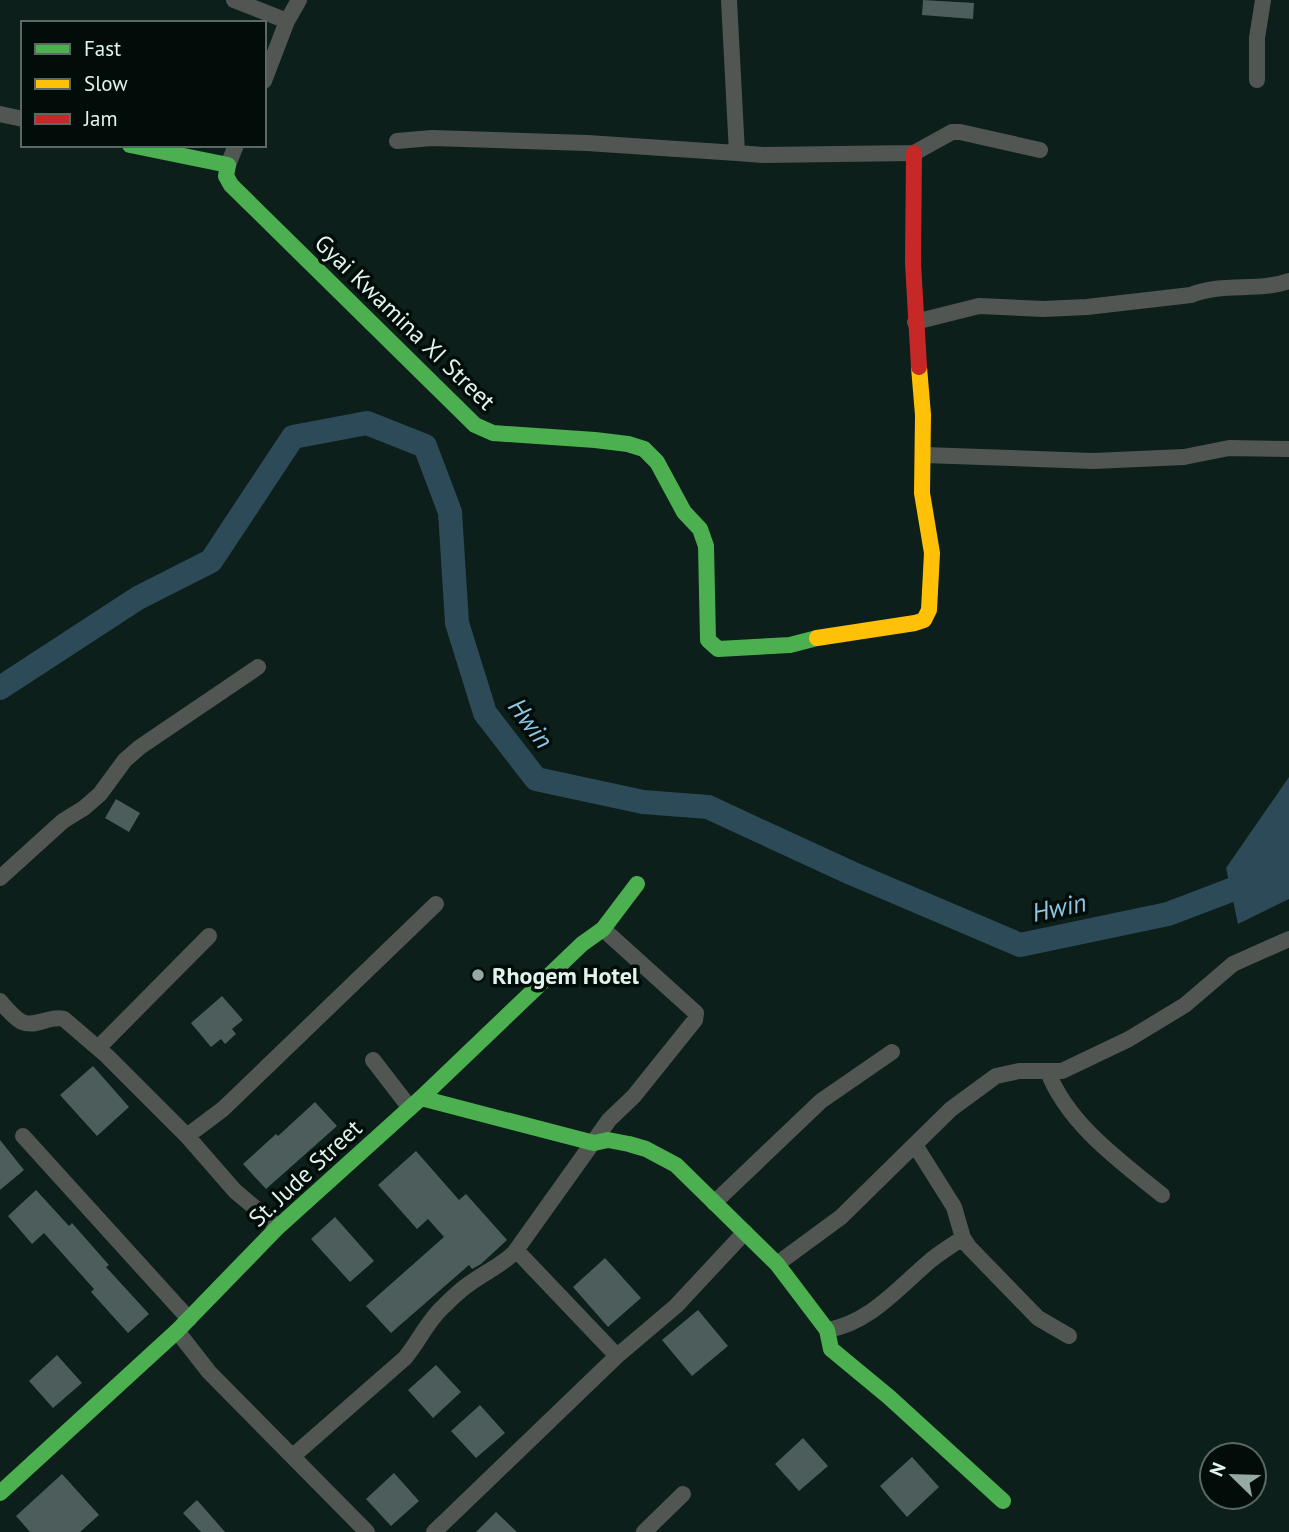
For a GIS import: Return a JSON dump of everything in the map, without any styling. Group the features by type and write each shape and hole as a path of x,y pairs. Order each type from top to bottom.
{"street":[{"path":"234,0 287,21"},
{"path":"266,76 287,21 299,0"},
{"path":"729,0 737,152"},
{"path":"1257,80 1257,38 1263,0"},
{"path":"0,114 21,119"},
{"path":"397,141 432,138 587,143 763,155 914,153 952,132 960,132 1040,150"},
{"path":"140,147 228,165 235,147"},
{"path":"914,153 915,322 924,455 1093,461 1184,457 1229,448 1289,449"},
{"name":"Gyai Kwamina XI Street","path":"228,165 226,176 232,185 475,425 493,433 628,444 644,449 657,462 684,512 700,528 706,546 708,640 718,649 790,645 830,634 924,620 929,610 932,553 922,493 924,455"},
{"path":"915,322 979,306 1043,309 1087,307 1289,281"},
{"path":"0,878 63,821 100,794 125,760 140,747 258,667"},
{"name":"St. Jude Street","path":"0,1493 183,1325 278,1227 416,1103 582,944 603,929 637,884"},
{"path":"187,1136 223,1109 436,904"},
{"path":"293,1456 405,1358 435,1314 446,1303 468,1284 503,1264 516,1251 609,1121 634,1096 696,1017 696,1013 603,929"},
{"path":"98,1048 209,936"},
{"path":"776,1264 841,1217 951,1109 996,1076 1020,1071 1062,1071 1129,1039 1185,1005 1233,964 1289,939"},
{"path":"0,1001 22,1022 32,1024 57,1017 64,1019 98,1048 187,1136 236,1191 278,1227"},
{"path":"714,1203 821,1101 892,1052"},
{"path":"373,1060 416,1103 594,1143 608,1140 629,1144 662,1156 676,1165 776,1264 827,1330 831,1349 889,1397 1003,1501"},
{"path":"1048,1072 1064,1103 1104,1148 1162,1195"},
{"path":"23,1136 183,1325 209,1372 367,1532"},
{"path":"915,1146 954,1207 963,1238 1029,1311 1049,1326 1069,1336"},
{"path":"434,1532 617,1356 676,1306 745,1232"},
{"path":"827,1330 842,1328 862,1318 933,1258 963,1238"},
{"path":"516,1251 617,1356"},
{"path":"644,1532 683,1493"}],"water":[{"path":"1289,777 1289,899 1238,924 1226,868"}],"building":[{"path":"923,0 974,3 973,19 922,15"},
{"path":"116,799 140,813 129,832 105,818"},
{"path":"222,996 243,1020 232,1029 236,1034 225,1044 221,1039 211,1047 191,1023"},
{"path":"93,1066 129,1107 97,1136 60,1095"},
{"path":"315,1102 337,1126 266,1189 243,1164"},
{"path":"0,1140 24,1170 0,1190"},
{"path":"416,1151 459,1200 466,1194 507,1240 481,1264 472,1269 469,1265 391,1333 366,1306 444,1237 428,1219 417,1229 378,1185"},
{"path":"36,1190 69,1226 72,1223 109,1265 106,1267 149,1314 128,1333 91,1292 94,1289 44,1233 32,1244 8,1216"},
{"path":"335,1217 374,1261 350,1282 311,1239"},
{"path":"605,1258 641,1298 608,1327 573,1287"},
{"path":"698,1310 728,1346 692,1376 662,1340"},
{"path":"57,1355 82,1383 53,1408 29,1381"},
{"path":"436,1365 461,1392 433,1418 408,1390"},
{"path":"480,1405 505,1433 476,1458 451,1431"},
{"path":"803,1438 828,1466 799,1491 775,1464"},
{"path":"912,1457 939,1487 907,1517 880,1486"},
{"path":"394,1473 419,1501 391,1526 366,1499"},
{"path":"62,1474 99,1515 80,1532 30,1532 16,1516"},
{"path":"197,1500 225,1532 201,1532 183,1513"},
{"path":"496,1512 517,1532 476,1532"}],"waterway":[{"name":"Hwin","path":"0,688 138,598 211,561 293,437 367,423 425,446 450,512 457,623 485,713 536,779 643,802 708,807 851,873 1020,945 1168,914 1289,868"}],"traffic: fast":[{"path":"140,147 228,165 226,176 231,185 475,425 493,433 595,440 644,449 657,462 684,512 700,529 706,546 708,640 718,649 790,645 817,638"},
{"path":"0,1493 177,1331 278,1227 421,1098 582,944 603,929 637,884"},
{"path":"421,1098 594,1143 608,1140 629,1144 646,1149 676,1165 777,1264 827,1330 831,1349 889,1397 1003,1501"}],"traffic: slow":[{"path":"817,638 915,623 924,620 929,610 932,553 922,493 923,415 919,367"}],"traffic: jam":[{"path":"914,153 913,263 919,367"}],"place":[{"name":"Rhogem Hotel","path":"478,975"}]}
